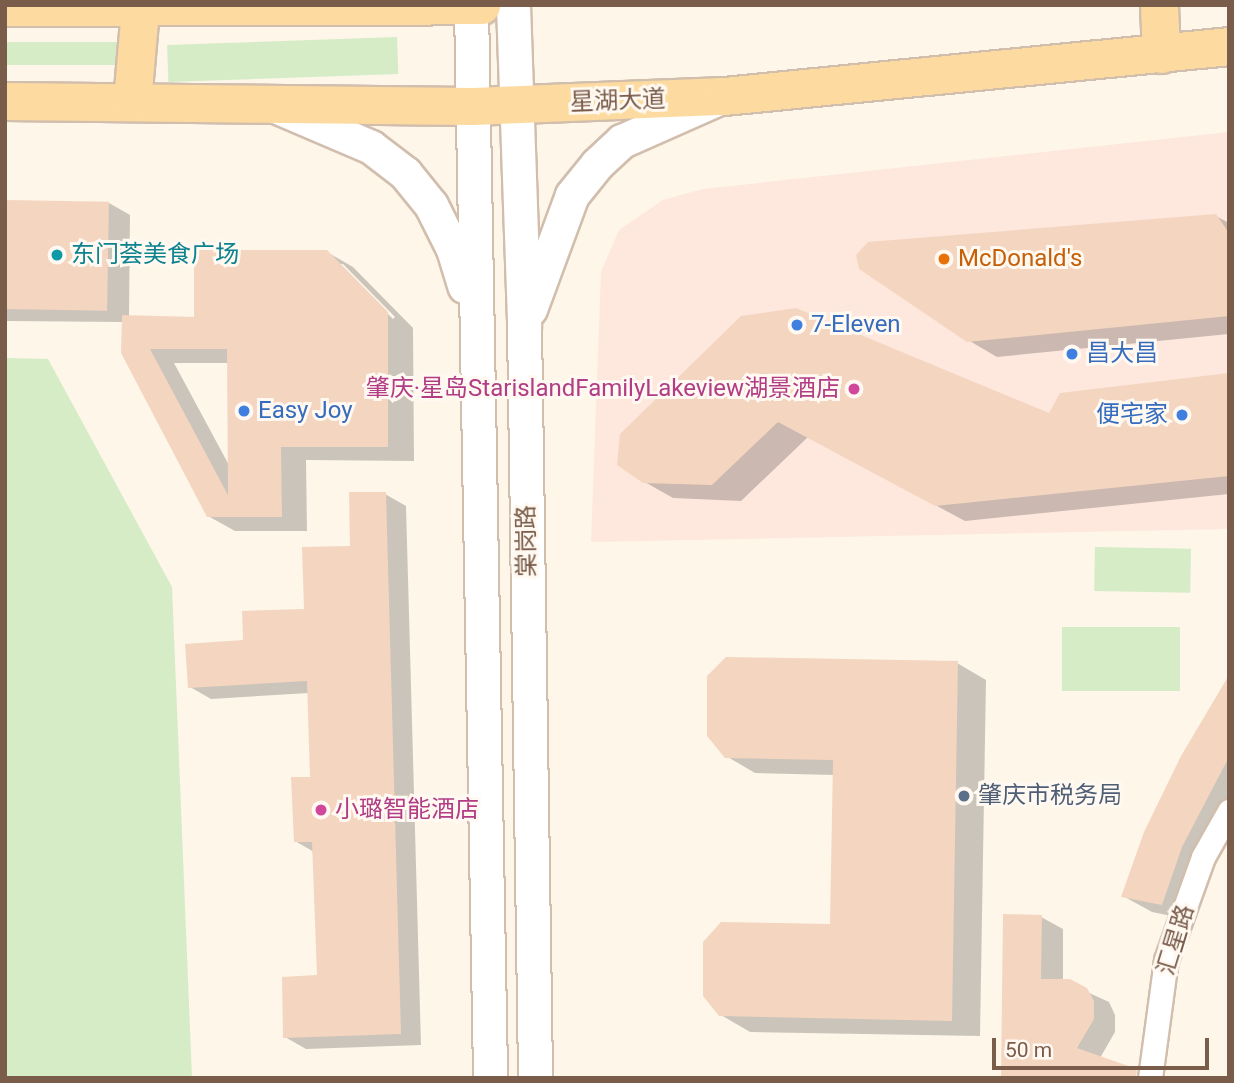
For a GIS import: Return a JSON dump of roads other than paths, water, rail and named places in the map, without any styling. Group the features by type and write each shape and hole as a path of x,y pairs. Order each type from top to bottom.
{"main road":[{"path":"5,7 140,9 481,5"},
{"name":"棠岗路","path":"513,5 524,324 535,1078"},
{"path":"1160,5 1161,54"},
{"name":"棠岗路","path":"471,6 490,1078"},
{"path":"132,101 140,9"},
{"name":"星湖大道","path":"5,101 472,106 724,96 1229,46"},
{"path":"524,324 572,195 597,164 622,141 724,96"},
{"path":"271,104 371,147 405,173 431,205 453,249 476,326"},
{"path":"485,840 532,841"}],"street":[{"name":"汇星路","path":"1150,1078 1166,960 1203,857 1229,811"}],"place":[{"name":"东门荟美食广场","path":"57,255"},
{"name":"McDonald's","path":"944,259"},
{"name":"7-Eleven","path":"797,325"},
{"name":"昌大昌","path":"1072,354"},
{"name":"肇庆·星岛StarislandFamilyLakeview湖景酒店","path":"854,389"},
{"name":"Easy Joy","path":"244,411"},
{"name":"便宅家","path":"1182,415"},
{"name":"肇庆市税务局","path":"964,796"},
{"name":"小璐智能酒店","path":"321,810"}]}
